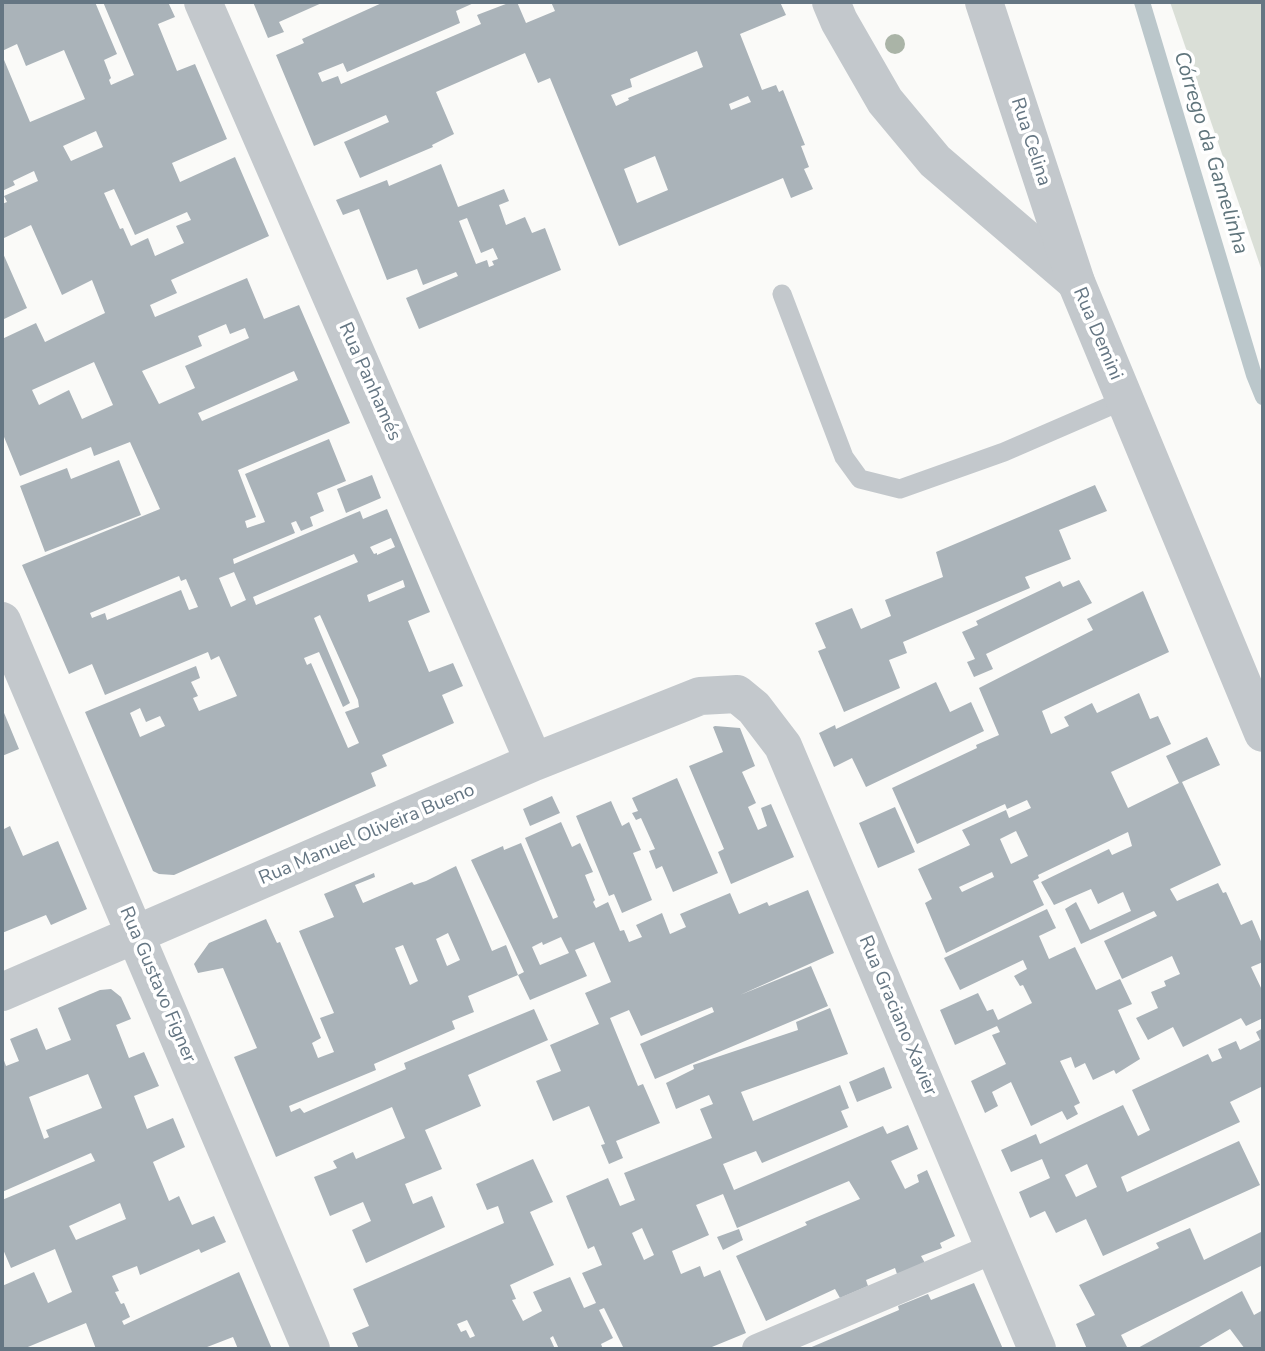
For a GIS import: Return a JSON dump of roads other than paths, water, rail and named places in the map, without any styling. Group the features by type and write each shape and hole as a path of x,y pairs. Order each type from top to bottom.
{"street":[{"name":"Rua Panhamés","path":"203,2 534,762"},
{"name":"Rua Demini","path":"831,2 839,22 885,102 936,161 1076,282 1263,733"},
{"name":"Rua Celina","path":"984,2 1076,282"},
{"name":"Rua Gustavo Figner","path":"2,621 311,1349"},
{"name":"Rua Manuel Oliveira Bueno","path":"2,992 534,762 700,696 737,694"},
{"name":"Rua Graciano Xavier","path":"737,694 754,708 783,746 1037,1349"},
{"path":"757,1349 995,1248"}],"lane":[{"path":"782,294 844,457 860,479 900,489 1004,452 1124,400"}],"waterway":[{"name":"Córrego da Gamelinha","path":"1142,2 1254,375 1263,397"}]}
